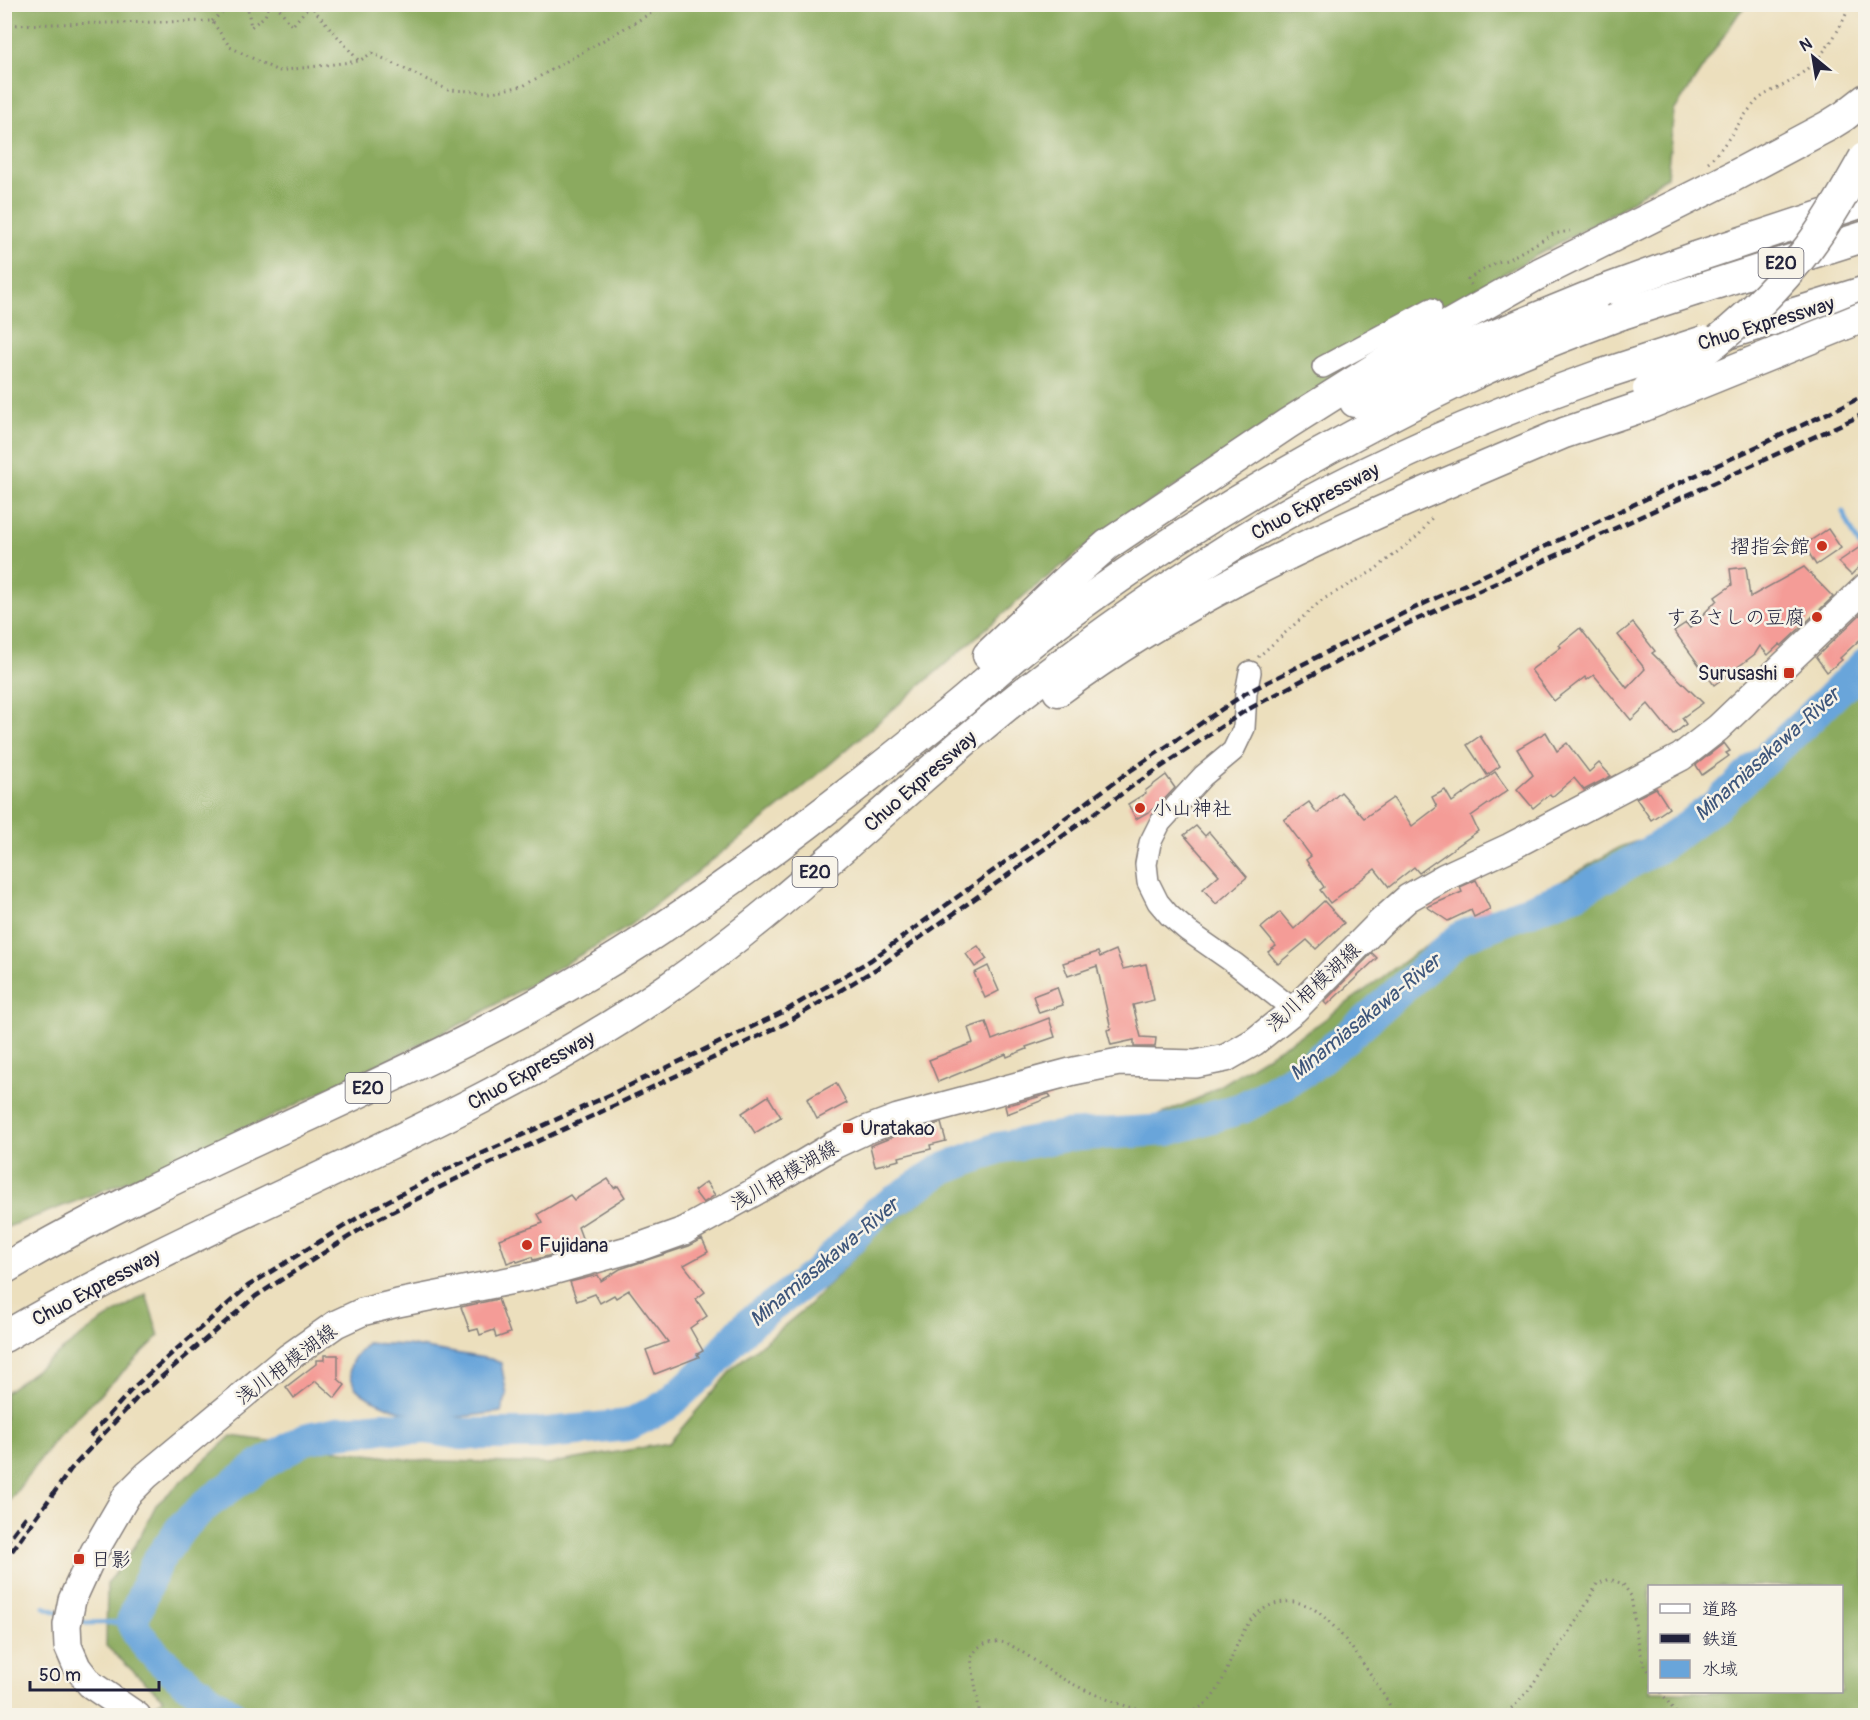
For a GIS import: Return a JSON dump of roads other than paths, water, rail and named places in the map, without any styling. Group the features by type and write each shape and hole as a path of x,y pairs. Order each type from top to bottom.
{"highway":[{"path":"721,888 986,657 1107,545 1287,424 1391,358 1486,302 1789,148 1844,116 1866,99"},
{"path":"811,876 1070,682 1212,593 1359,521 1436,499 1641,394 1674,374 1727,334 1776,286 1809,248 1865,156"},
{"path":"1216,473 1461,349 1602,291 1696,257 1866,201"},
{"name":"Chuo Expressway","path":"4,1269 146,1193 495,1026 574,983 649,937 721,888 959,705 1024,648 1093,596 1168,544 1302,463 1468,377 1548,342 1622,314 1866,236"},
{"name":"Chuo Expressway","path":"4,1337 59,1304 120,1272 392,1144 519,1080 670,987 744,932 1015,700 1101,634 1186,575 1295,510 1415,448 1512,407 1600,375 1866,291"},
{"path":"1564,433 1644,406 1866,316"}],"main road":[{"name":"浅川相模湖線","path":"137,1716 90,1684 77,1667 68,1646 68,1618 78,1582 127,1495 147,1474 289,1357 336,1324 362,1312 398,1303 534,1276 589,1262 684,1231 834,1145 898,1118 1063,1074 1119,1062 1196,1064 1226,1058 1254,1042 1294,1010 1381,922 1408,898 1444,877 1510,847 1681,757 1718,728 1866,587"}],"street":[{"path":"1323,367 1431,309"},
{"path":"1250,672 1244,728 1233,751 1203,776 1160,823 1150,843 1146,864 1148,882 1158,902 1169,915 1294,1010"}],"water":[{"path":"367,1343 407,1345 491,1359 501,1363 507,1395 501,1412 432,1418 402,1412 369,1398 355,1387 350,1370 354,1358"}],"waterway":[{"path":"1843,512 1863,554"},
{"name":"Minamiasakawa-River","path":"233,1716 191,1686 162,1661 149,1648 132,1622 156,1563 182,1527 208,1503 258,1467 305,1439 338,1432 383,1427 426,1428 461,1434 538,1434 628,1425 667,1405 704,1372 748,1324 817,1273 876,1213 941,1170 998,1148 1065,1136 1169,1130 1242,1108 1259,1099 1306,1070 1461,937 1577,892 1657,848 1716,805 1866,663"},
{"path":"44,1607 62,1614"},
{"path":"77,1619 86,1623 132,1622"}],"railway":[{"path":"90,1436 135,1386 248,1286 367,1212 448,1169 785,1011 871,960 1127,773 1246,693 1402,614 1866,395"},
{"path":"4,1562 71,1469 138,1397 256,1296 372,1222 456,1179 786,1023 876,969 1137,783 1245,711 1407,624 1866,413"},
{"path":"4,1545 28,1514"}],"place":[{"name":"摺指会館","path":"1822,546"},
{"name":"するさしの豆腐","path":"1817,617"},
{"name":"Surusashi","path":"1789,673"},
{"name":"小山神社","path":"1140,808"},
{"name":"Uratakao","path":"848,1128"},
{"name":"Fujidana","path":"527,1245"},
{"name":"日影","path":"79,1559"}]}
